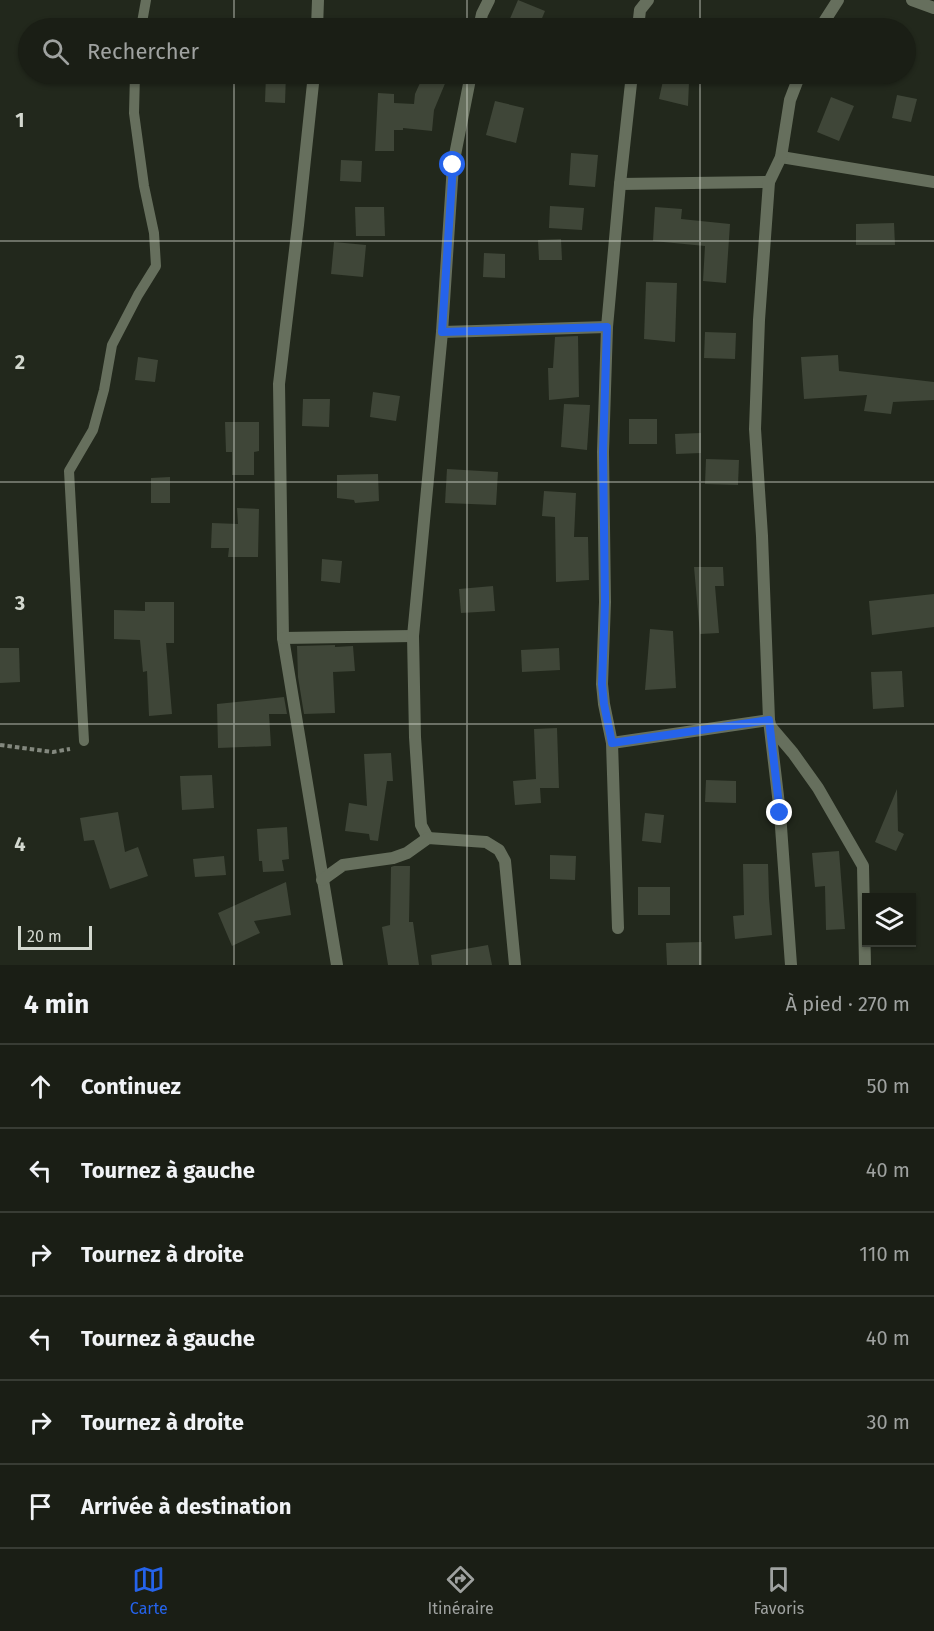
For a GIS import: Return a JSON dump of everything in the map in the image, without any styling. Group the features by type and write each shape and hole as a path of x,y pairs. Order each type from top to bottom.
{"street":[{"path":"317,18 318,0"},
{"path":"481,18 489,0"},
{"path":"639,18 640,10 648,0"},
{"path":"826,18 838,0"},
{"path":"912,0 934,8"},
{"path":"313,84 279,384 283,638 337,965"},
{"path":"428,838 422,825 420,812 412,636 442,332 453,165 469,84"},
{"path":"618,928 612,743 602,684 605,602 603,452 607,327 631,84"},
{"path":"791,965 780,813 769,723 762,536 755,429 759,320 769,182 781,157 790,100 796,84"},
{"path":"781,157 934,182"},
{"path":"620,184 769,182"},
{"path":"442,332 607,327"},
{"path":"283,638 412,636"},
{"path":"612,743 769,723"},
{"path":"769,723 818,788 863,866 865,965"},
{"path":"322,880 343,865 393,858 407,853 428,838 486,842 499,850 505,861 515,965"}],"lane":[{"path":"143,18 146,0"},
{"path":"84,741 69,471 93,430 104,390 112,345 156,266 154,233 144,186 134,113 135,84"}],"path":[{"path":"0,745 53,752 69,749 84,741"}],"building":[{"path":"518,0 545,11 542,18 510,18"},
{"path":"266,84 286,84 285,103 265,102"},
{"path":"420,84 445,84 434,110 432,131 403,128 403,130 394,130 394,151 375,151 378,93 394,94 394,103 414,104"},
{"path":"662,84 689,84 688,106 659,99"},
{"path":"897,95 917,99 911,122 892,118"},
{"path":"831,97 854,106 839,141 817,132"},
{"path":"495,101 524,108 516,143 486,135"},
{"path":"571,153 598,155 595,187 569,185"},
{"path":"341,160 362,161 361,182 340,181"},
{"path":"550,206 584,208 582,230 549,228"},
{"path":"355,207 384,207 385,236 356,236"},
{"path":"655,207 682,209 681,219 730,224 726,283 703,281 705,246 653,241"},
{"path":"894,223 895,245 856,245 856,224"},
{"path":"561,239 562,260 539,260 538,240"},
{"path":"334,242 366,245 363,277 331,274"},
{"path":"484,253 505,254 505,278 483,277"},
{"path":"646,282 677,283 675,342 644,339"},
{"path":"705,332 736,333 735,359 704,358"},
{"path":"578,336 579,397 549,400 548,368 553,368 555,337"},
{"path":"838,355 839,371 934,382 934,400 893,402 891,414 864,411 867,395 804,399 801,357"},
{"path":"138,357 158,360 155,382 135,380"},
{"path":"373,392 400,396 396,421 370,417"},
{"path":"303,399 330,399 329,427 302,426"},
{"path":"564,404 590,405 587,450 561,447"},
{"path":"629,419 657,419 657,444 629,444"},
{"path":"225,422 259,422 259,451 254,452 254,475 232,475 232,452 226,452"},
{"path":"701,433 701,453 676,454 675,434"},
{"path":"706,459 739,460 738,485 705,484"},
{"path":"447,469 498,472 496,505 445,503"},
{"path":"378,474 379,501 355,503 354,500 337,498 337,475"},
{"path":"170,477 170,503 151,503 151,478"},
{"path":"544,491 576,493 574,537 588,537 589,580 556,582 555,517 542,516"},
{"path":"237,508 259,509 258,557 228,557 229,548 211,548 212,523 238,524"},
{"path":"322,559 342,561 340,583 321,581"},
{"path":"694,567 723,567 724,586 715,586 719,633 700,634"},
{"path":"493,586 495,611 461,613 459,589"},
{"path":"934,594 934,627 872,635 869,601"},
{"path":"145,602 174,602 174,643 166,643 172,714 149,716 147,671 143,672 140,640 114,639 114,610 145,611"},
{"path":"650,629 673,631 676,688 645,690"},
{"path":"335,645 335,647 353,646 355,671 333,672 335,713 304,714 298,677 297,646"},
{"path":"0,648 19,648 20,682 0,683"},
{"path":"559,648 560,670 522,672 521,650"},
{"path":"902,671 904,707 873,709 871,672"},
{"path":"284,697 287,714 269,714 271,746 218,748 217,704"},
{"path":"557,728 559,788 540,788 541,803 515,805 513,781 536,779 534,729"},
{"path":"391,753 393,781 387,781 378,841 370,840 369,834 345,831 349,803 367,806 364,754"},
{"path":"212,775 214,808 182,810 180,776"},
{"path":"706,780 736,781 736,803 705,802"},
{"path":"897,789 898,831 904,834 896,851 875,842"},
{"path":"118,812 125,852 138,847 148,876 110,889 94,840 84,841 80,818"},
{"path":"645,813 664,815 661,843 642,841"},
{"path":"287,827 289,859 282,860 284,871 263,872 262,861 259,861 257,829"},
{"path":"839,851 845,929 826,930 825,886 815,887 812,853"},
{"path":"550,855 576,856 575,880 550,879"},
{"path":"224,856 226,875 195,877 193,859"},
{"path":"743,864 768,864 772,935 735,939 733,916 744,915"},
{"path":"410,866 409,922 413,922 419,965 388,965 382,927 390,925 391,867"},
{"path":"286,882 291,915 254,921 260,933 232,946 218,913"},
{"path":"638,887 670,887 670,915 638,915"},
{"path":"702,942 702,965 667,965 666,943"},
{"path":"488,945 492,965 432,965 431,955"}],"route":[{"path":"453,165 442,332 607,327 603,452 605,602 602,684 612,743 769,720 780,813"}]}
